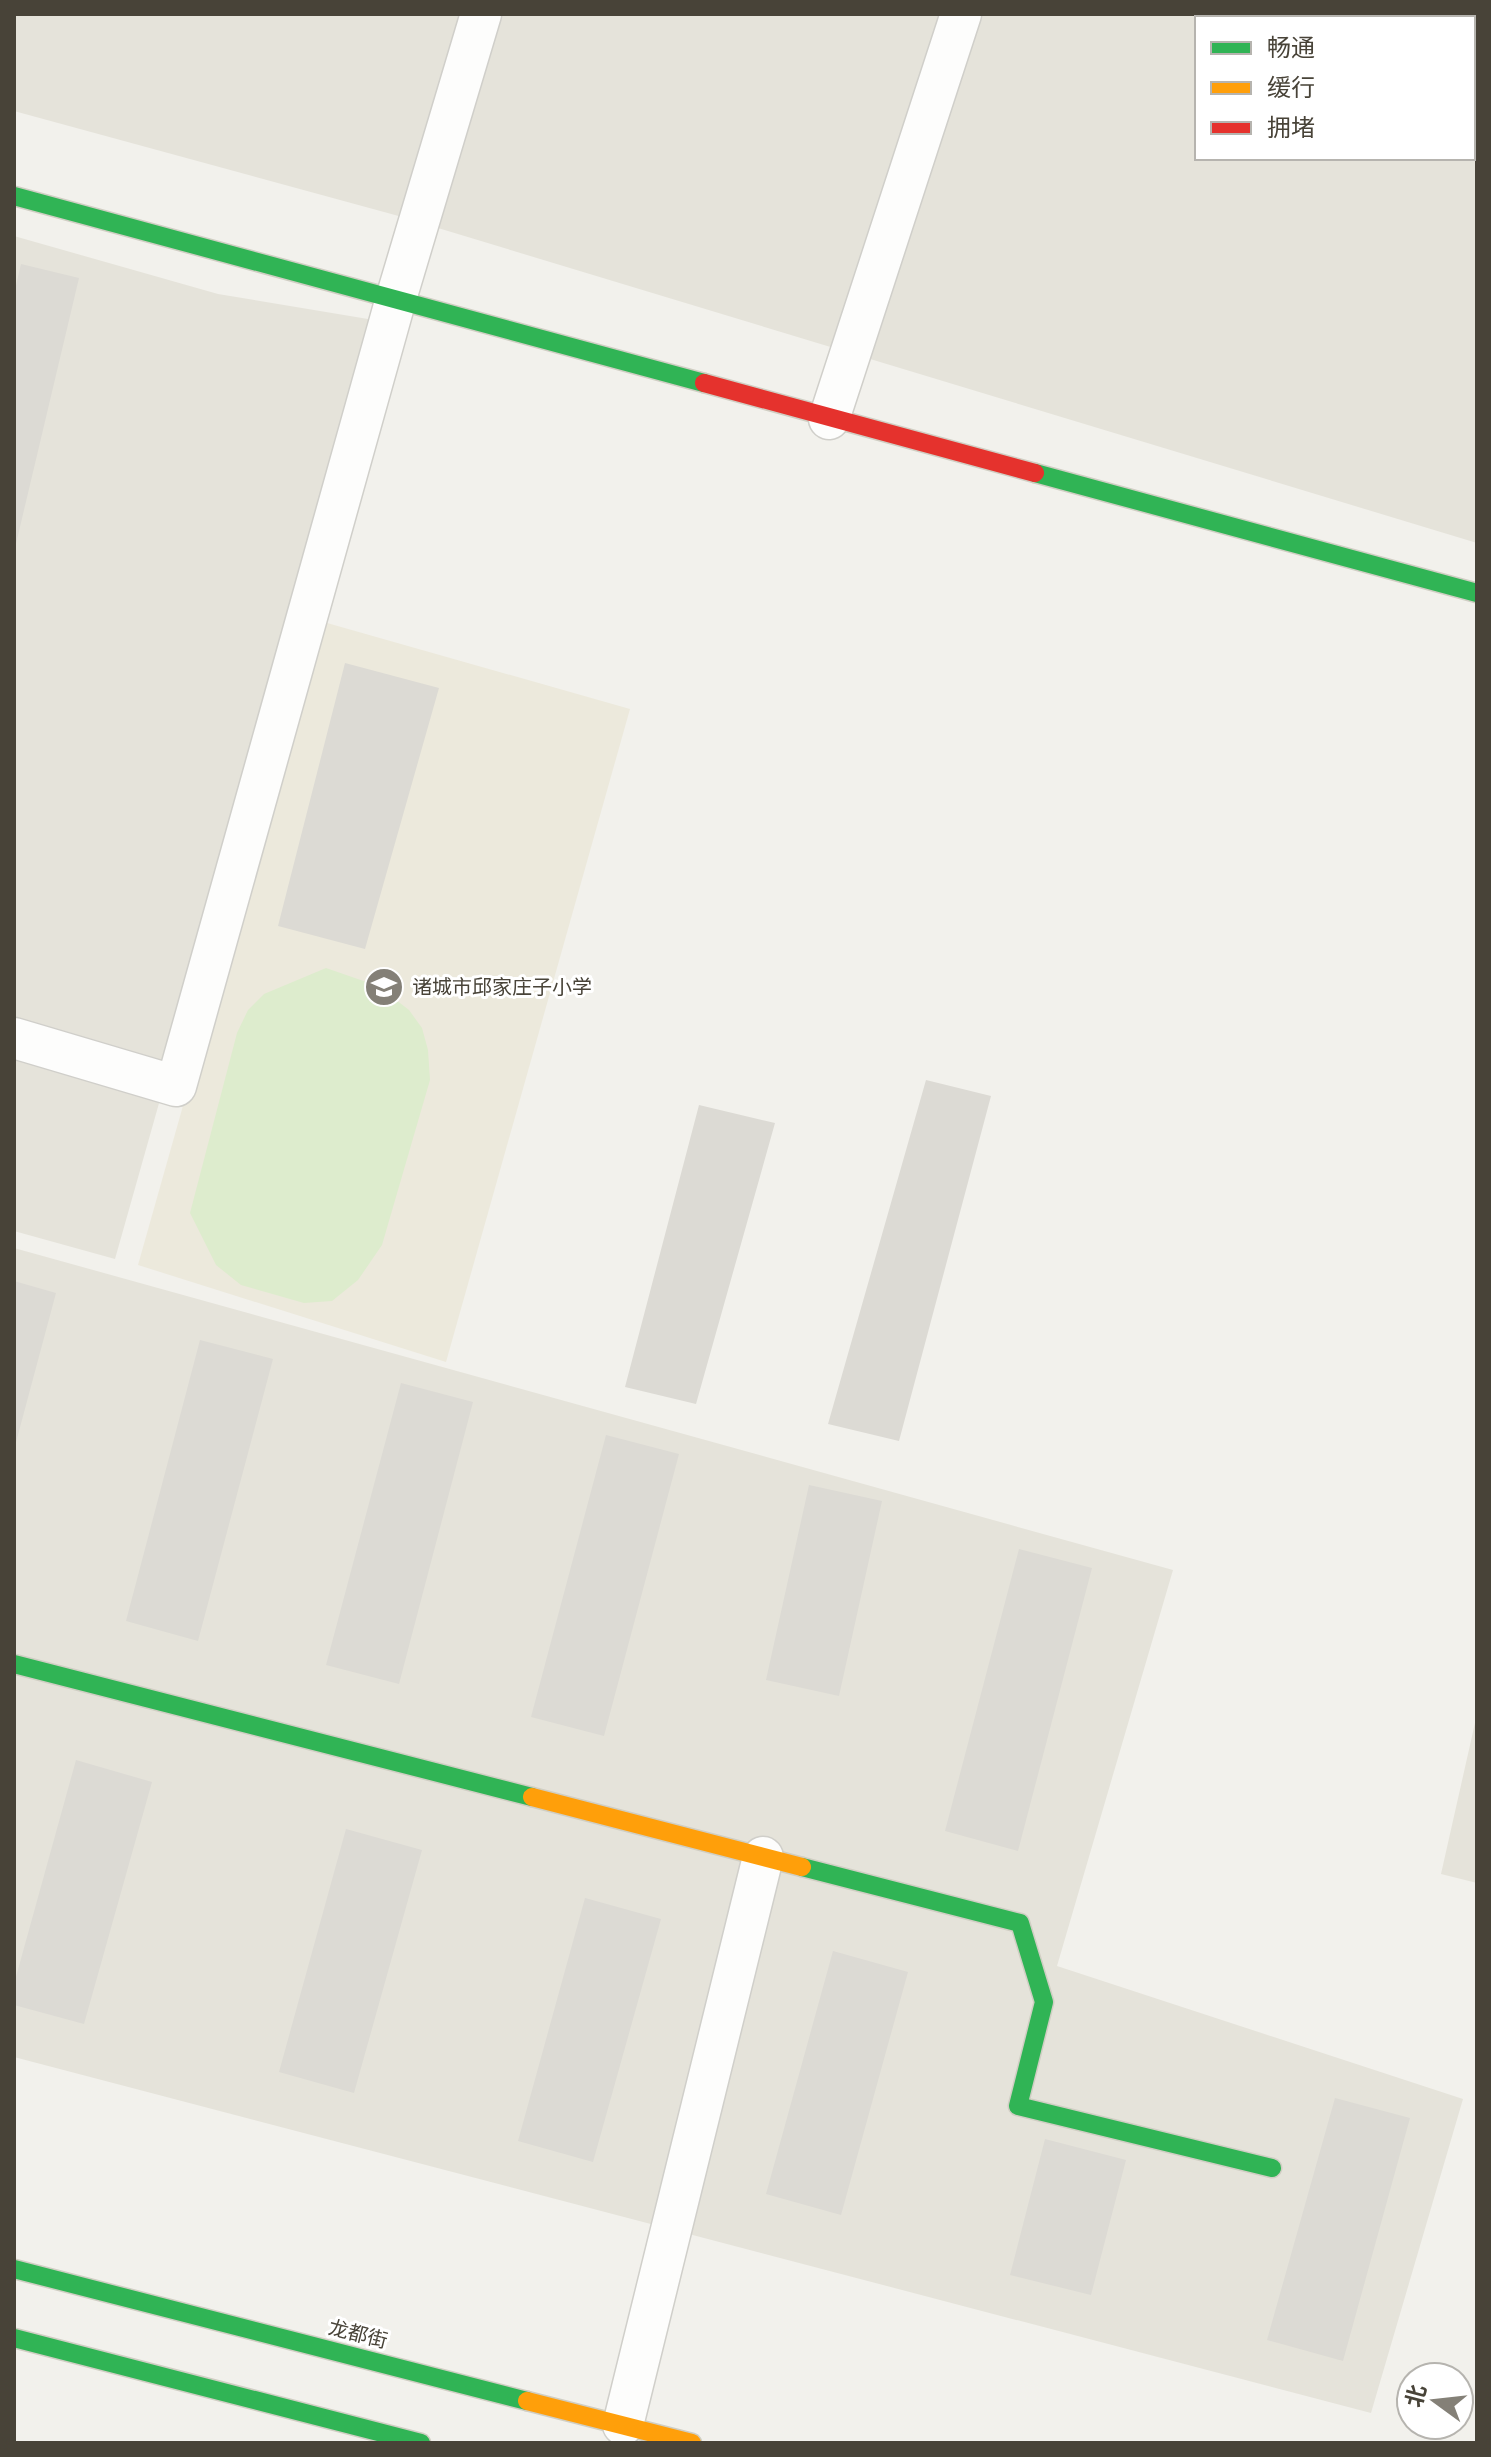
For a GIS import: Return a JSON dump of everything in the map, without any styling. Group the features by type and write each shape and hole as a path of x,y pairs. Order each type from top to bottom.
{"street":[{"path":"14,1038 176,1086 395,302 481,14"},
{"path":"829,419 961,14"},
{"path":"14,196 395,302 1477,593"},
{"path":"14,1664 1020,1923 1044,2002 1018,2106 1272,2168"},
{"path":"623,2425 763,1857"},
{"name":"龙都街","path":"14,2269 692,2443"},
{"path":"14,2338 421,2443"}],"shaded area":[{"path":"14,14 1477,14 1477,543 395,215 14,111"},
{"path":"14,236 218,294 380,321 115,1259 14,1231"},
{"name":"诸城市邱家庄子小学","path":"320,621 630,709 446,1362 138,1265"},
{"path":"14,1248 1173,1570 1057,1966 1463,2099 1371,2413 14,2057"},
{"path":"1477,1714 1477,1883 1441,1874"}],"green space":[{"path":"326,968 378,986 409,1010 422,1028 428,1050 430,1080 382,1245 358,1280 332,1301 304,1303 241,1285 216,1265 190,1213 237,1033 248,1010 264,994"}],"building":[{"path":"21,264 79,278 15,548 14,294"},
{"path":"345,663 439,688 365,949 278,926"},
{"path":"926,1080 991,1096 899,1441 828,1424"},
{"path":"699,1105 775,1123 696,1404 625,1387"},
{"path":"14,1281 56,1293 15,1446 14,1445"},
{"path":"200,1340 273,1359 198,1641 126,1621"},
{"path":"401,1383 473,1402 399,1684 326,1665"},
{"path":"606,1435 679,1454 604,1736 531,1717"},
{"path":"809,1485 882,1501 839,1696 766,1680"},
{"path":"1019,1549 1092,1568 1018,1851 945,1831"},
{"path":"76,1760 152,1782 84,2024 14,2005 14,1984"},
{"path":"346,1829 422,1850 354,2093 279,2072"},
{"path":"585,1898 661,1919 593,2162 518,2141"},
{"path":"833,1951 908,1972 841,2215 766,2194"},
{"path":"1335,2098 1410,2118 1343,2361 1267,2340"},
{"path":"1045,2139 1126,2160 1091,2295 1010,2275"}],"traffic: fast":[{"path":"14,196 704,383"},
{"path":"1035,473 1477,593"},
{"path":"14,1664 532,1797"},
{"path":"802,1867 1020,1923 1044,2002 1018,2106 1272,2168"},
{"path":"14,2269 527,2401"},
{"path":"14,2338 421,2443"}],"traffic: slow":[{"path":"532,1797 802,1867"},
{"path":"527,2401 692,2443"}],"traffic: jam":[{"path":"704,383 1035,473"}],"place":[{"name":"诸城市邱家庄子小学","path":"384,987"}]}
